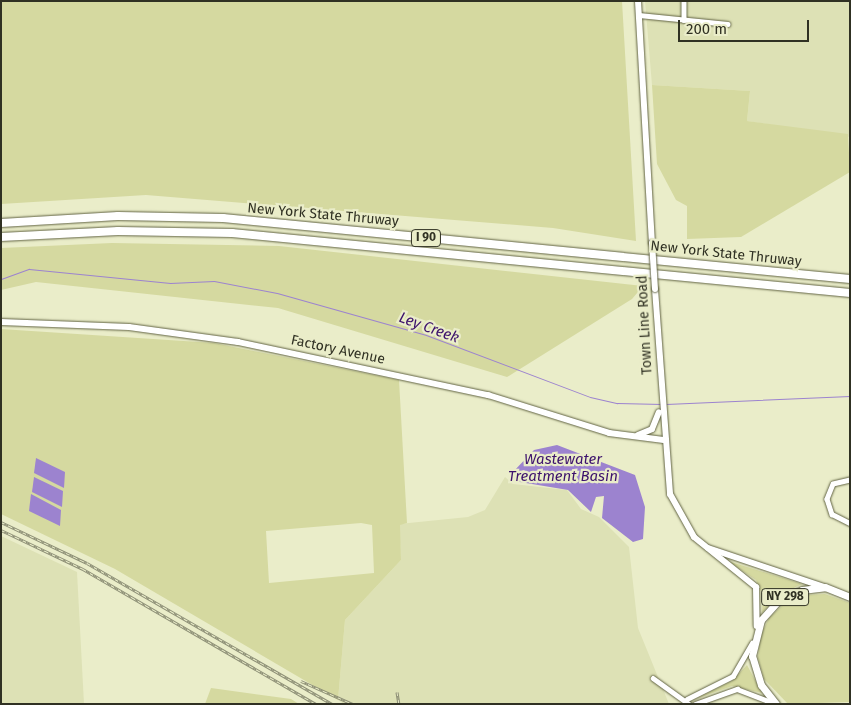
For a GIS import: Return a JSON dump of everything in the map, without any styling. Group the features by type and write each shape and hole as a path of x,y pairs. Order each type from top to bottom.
{"highway":[{"name":"New York State Thruway","path":"1,223 118,216 223,218 850,279"},
{"name":"New York State Thruway","path":"1,237 118,231 232,233 850,293"}],"main road":[{"name":"NY 298","path":"776,704 756,674 753,642 757,628 773,605 790,594 825,587 850,593"},
{"path":"840,591 850,597"}],"street":[{"name":"Town Line Road","path":"638,1 661,392 660,414"},
{"path":"684,1 684,20"},
{"path":"639,15 728,24"},
{"name":"Factory Avenue","path":"1,322 129,327 238,342 488,395 592,429 664,440"},
{"path":"632,436 652,429 660,414"},
{"path":"660,414 670,494 684,523 704,546 756,587 757,628"},
{"path":"850,480 834,484 827,499 832,514 850,523"},
{"path":"704,546 746,564 825,587"},
{"path":"653,678 688,701 733,676 753,642"},
{"path":"696,704 737,689 776,704"}],"shaded area":[{"path":"1,1 622,1 636,241 553,228 146,195 1,204"},
{"path":"645,1 850,1 850,137 747,121 750,91 652,85"},
{"path":"652,85 750,91 747,121 848,134 850,172 741,237 687,239 687,206 676,200 657,164"},
{"path":"112,243 279,246 643,286 632,299 507,377 278,308 36,282 1,290 1,248"},
{"path":"1,329 214,343 399,380 407,523 400,525 401,560 345,620 338,700 115,569 1,514","holes":["361,523 372,525 374,573 269,583 266,531"]},
{"path":"505,477 513,484 567,490 581,509 599,517 629,547 638,628 669,704 344,704 338,700 345,620 401,560 399,524 468,517 485,510"},
{"path":"1,536 77,572 84,704 1,704"},
{"path":"731,563 802,584 777,596 762,613 763,596 756,580"},
{"path":"825,594 850,603 850,702 788,704 764,679 758,658 760,637 769,618 784,604 804,595"},
{"path":"747,665 762,693 732,686 696,699 732,681"},
{"path":"211,688 291,699 299,704 205,704"}],"water":[{"name":"Wastewater Treatment Basin","path":"557,445 635,475 645,507 643,539 633,542 602,518 604,496 596,497 591,512 568,490 514,481 512,473 534,450"},
{"path":"36,458 65,472 64,488 34,473"},
{"path":"34,477 63,491 62,507 32,492"},
{"path":"31,494 61,510 60,526 29,511"}],"waterway":[{"name":"Ley Creek","path":"1,279 29,269 170,283 214,281 277,293 426,335 590,397 617,403 662,404"},
{"name":"Ley Creek","path":"666,404 850,396"}],"railway":[{"path":"1,522 87,563 332,704"},
{"path":"1,530 83,569 316,704"},
{"path":"301,681 353,704"},
{"path":"397,692 399,704"}]}
